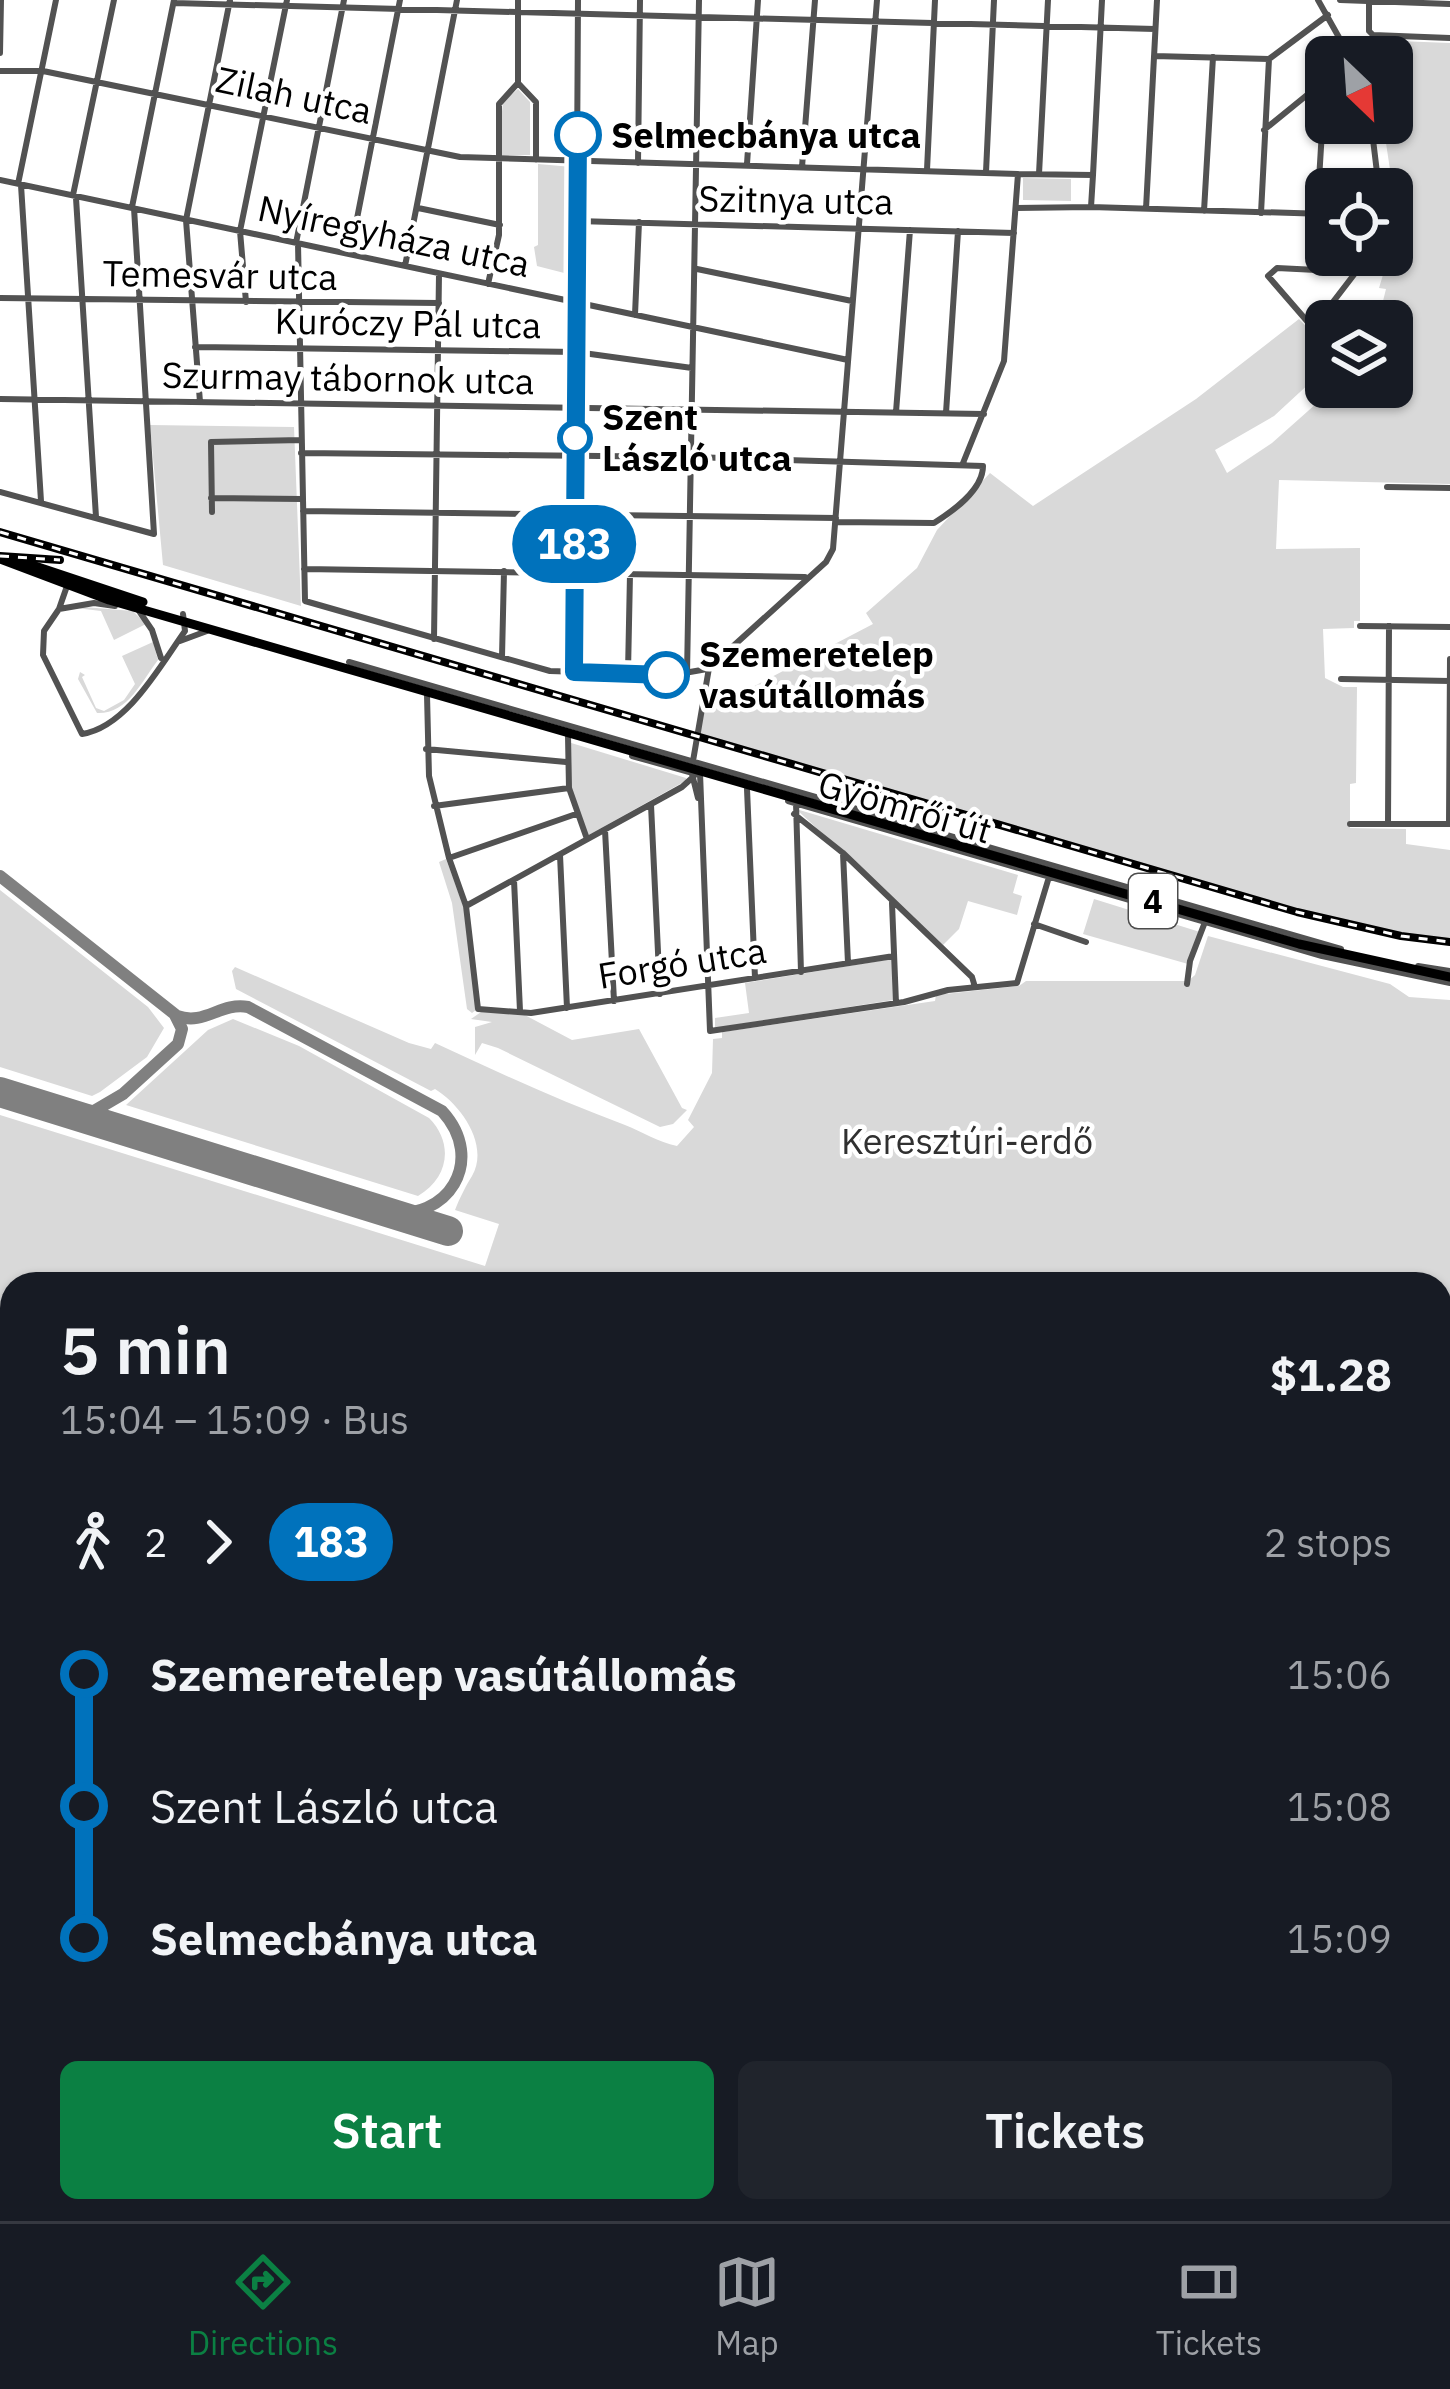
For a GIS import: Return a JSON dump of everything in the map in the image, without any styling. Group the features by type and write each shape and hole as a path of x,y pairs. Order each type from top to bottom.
{"main road":[{"name":"4","path":"0,556 221,630 349,665"},
{"name":"4","path":"0,556 67,586 349,665 568,734 1299,944 1450,977"}],"street":[{"path":"0,53 1,0"},
{"path":"41,501 19,184 56,0"},
{"path":"96,517 75,196 114,0"},
{"path":"350,254 400,0"},
{"path":"405,266 457,0"},
{"path":"488,284 500,225 499,104 518,83 518,0"},
{"path":"574,672 578,0"},
{"path":"638,163 640,0"},
{"path":"692,681 689,515 699,0"},
{"path":"747,165 758,0"},
{"path":"802,167 814,0"},
{"path":"692,681 830,557 877,0"},
{"path":"927,171 935,0"},
{"path":"986,172 994,0"},
{"path":"1039,174 1048,0"},
{"path":"1091,207 1102,0"},
{"path":"1146,209 1157,0"},
{"path":"1306,0 1318,0 1339,36"},
{"path":"1340,0 1450,4"},
{"path":"1369,1 1370,33 1450,38"},
{"path":"0,492 154,535 133,207 174,2 1155,29"},
{"path":"200,402 186,220 230,3"},
{"path":"246,302 240,231 287,3"},
{"path":"344,4 297,243 305,601 550,671 670,675 692,681 704,695"},
{"path":"1154,56 1269,59 1328,15"},
{"path":"1204,211 1213,57"},
{"path":"1262,213 1269,59"},
{"name":"Zilah utca","path":"0,71 43,71 430,152 578,161"},
{"path":"518,83 536,102 536,160"},
{"path":"1264,130 1305,97"},
{"path":"578,161 1093,175"},
{"path":"963,463 1005,352 1018,174"},
{"name":"Nyíregyháza utca","path":"0,180 848,360"},
{"path":"418,208 500,225"},
{"path":"1016,208 1305,213"},
{"name":"Szitnya utca","path":"577,221 1014,233"},
{"path":"635,315 639,222"},
{"path":"896,412 910,230"},
{"path":"946,414 958,231"},
{"path":"696,268 852,301"},
{"path":"1277,268 1355,272 1313,328 1268,276 1277,268"},
{"path":"434,639 439,274"},
{"name":"Temesvár utca","path":"0,298 439,303"},
{"name":"Kuróczy Pál utca","path":"195,347 577,352 692,368"},
{"name":"Szurmay tábornok utca","path":"0,399 984,414"},
{"path":"212,512 211,442 301,440"},
{"path":"301,453 963,463 980,464 984,475 939,522 303,511"},
{"path":"1387,487 1450,488"},
{"path":"211,498 302,499"},
{"path":"304,569 809,578"},
{"path":"502,658 503,572"},
{"path":"628,673 630,574"},
{"path":"82,583 67,586 44,631 43,655 79,732 93,732 125,713 185,632 184,617"},
{"path":"59,609 94,604 138,610 152,630 161,662"},
{"path":"1360,626 1450,627"},
{"path":"1388,824 1390,626"},
{"path":"177,643 221,630"},
{"path":"1350,824 1449,824 1450,659"},
{"path":"349,665 695,756"},
{"name":"Gyömrői út","path":"349,665 427,695 568,734 695,780 747,789 1322,956 1450,977"},
{"path":"710,668 695,756 710,1031 1017,983 1049,877"},
{"path":"1341,679 1450,681"},
{"path":"427,695 426,749 434,806 466,906 695,780"},
{"path":"568,734 568,788 587,839"},
{"path":"426,749 566,761"},
{"name":"Gyömrői út","path":"695,756 715,766 1306,940 1450,977"},
{"path":"434,806 568,788"},
{"path":"747,789 755,978"},
{"path":"796,803 801,972"},
{"path":"650,804 660,994"},
{"path":"449,858 576,814"},
{"path":"794,814 892,899 972,977 975,987"},
{"path":"605,829 614,1000"},
{"path":"843,853 848,964"},
{"path":"560,854 567,1008"},
{"path":"514,880 520,1011"},
{"path":"892,899 896,1003"},
{"name":"Forgó utca","path":"466,906 478,1009 567,1008 894,956"},
{"path":"1187,984 1204,922"},
{"path":"1034,924 1086,942"}],"green space":[{"path":"1413,42 1450,43 1450,484 1279,480 1276,549 1360,548 1360,621 1354,621 1354,628 1323,629 1325,678 1343,687 1357,687 1356,783 1350,784 1350,828 1406,829 1406,844 1450,850 1450,939 1298,910 700,734 703,713 873,624 866,613 917,568 937,530 990,473 1033,506 1196,399 1299,319 1305,325 1305,387 1274,416 1215,450 1227,473 1272,443 1311,408 1413,408 1413,300 1383,300 1386,289 1379,288 1383,276 1413,276 1413,168 1390,168 1386,144 1413,144"},
{"path":"518,89 530,102 530,155 502,155 503,102"},
{"path":"538,164 572,167 568,241 572,242 572,275 537,266"},
{"path":"1023,178 1071,179 1071,201 1023,200"},
{"path":"150,425 294,427 301,606 163,565"},
{"path":"76,608 133,611 146,624 114,640 101,611"},
{"path":"153,642 158,660 139,687 117,708 97,713 78,679 80,672 96,708 104,711 124,700 135,684 122,656"},
{"path":"568,742 687,780 587,836 571,787"},
{"path":"796,809 1018,875 1013,893 1022,896 1017,915 968,901 959,929 943,945"},
{"path":"446,859 464,908 476,1010 472,1013 467,1009 452,903 439,862"},
{"path":"0,890 148,1007 164,1028 147,1057 92,1096 0,1067"},
{"path":"1094,899 1200,932 1188,964 1083,934"},
{"name":"Keresztúri-erdő","path":"1208,936 1390,984 1409,997 1450,1000 1450,1272 0,1272 0,1115 485,1266 499,1224 455,1210 477,1164 477,1151 470,1126 454,1105 435,1089 236,989 235,967 409,1043 431,1049 435,1043 677,1146 694,1127 688,1120 712,1073 713,1039 722,1038 722,1032 935,1001 936,995 1019,986 1026,981 1188,981 1195,975"},
{"path":"892,959 893,1000 715,1028 715,1018 749,1013 745,983"},
{"path":"481,1012 521,1013 572,1040 639,1029 687,1110 673,1124 660,1127 498,1048 482,1043 475,1055 475,1027 492,1022 471,1019"},
{"path":"233,1019 299,1046 429,1118 445,1149 436,1180 418,1196 126,1105 208,1030"}],"taxiway":[{"path":"0,876 177,1016 196,1018 248,1007 442,1111 461,1149 454,1184 427,1208 385,1212"},
{"path":"58,1110 94,1111 123,1094 178,1044 182,1029 175,1015"}],"runway":[{"path":"0,1092 448,1231"}],"railway":[{"path":"0,532 1297,912 1450,942"},
{"path":"0,556 60,560"}],"bus line":[{"name":"183","path":"578,135 574,672 666,675"}],"place":[{"name":"Selmecbánya utca","path":"578,135"},
{"name":"Szent László utca","path":"575,438"},
{"name":"Szemeretelep vasútállomás","path":"666,675"}]}
